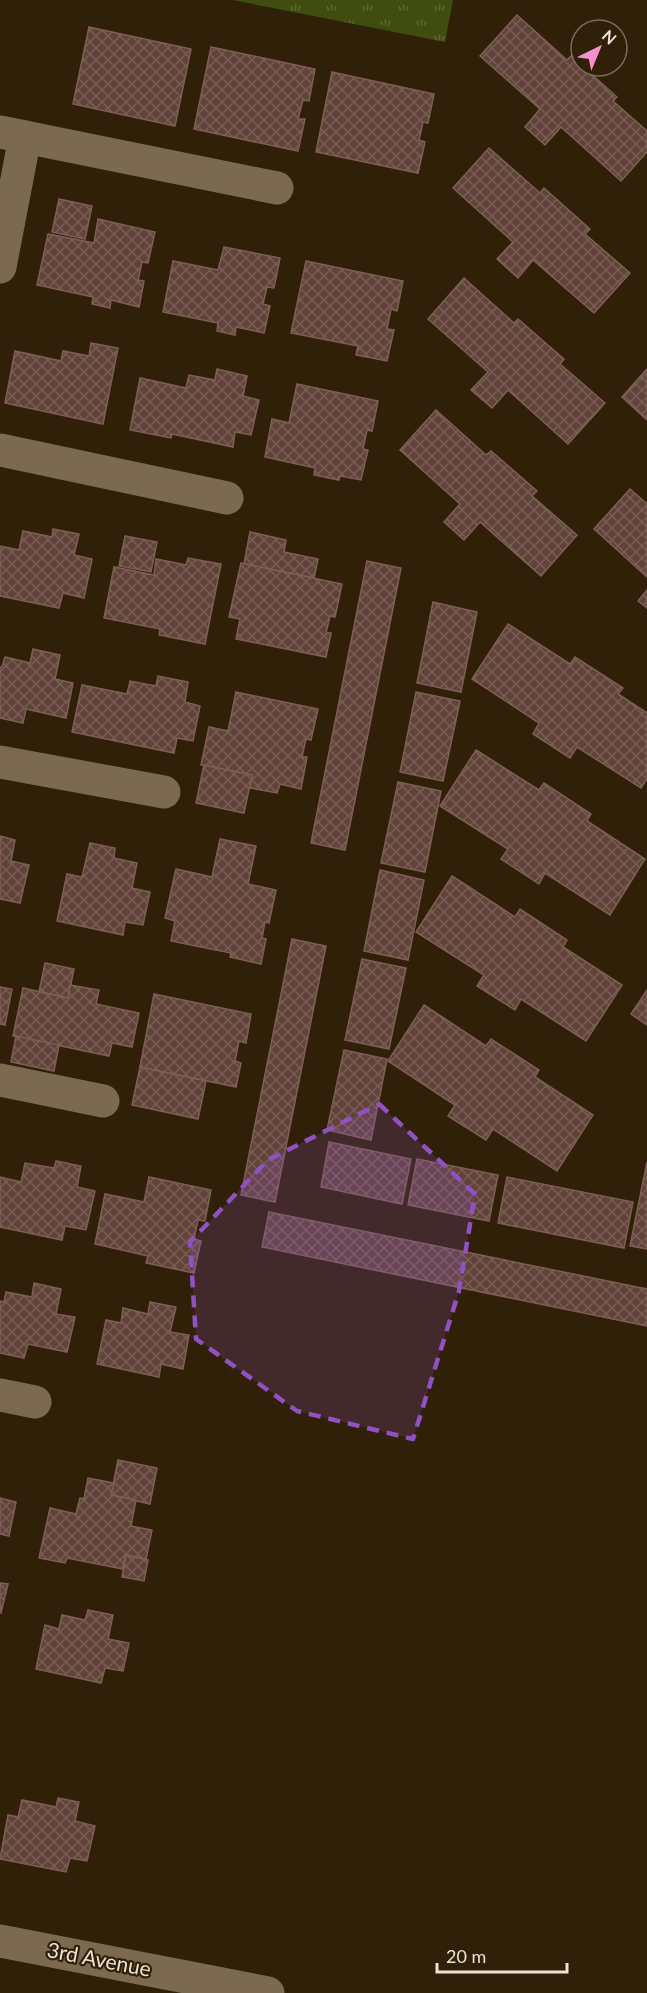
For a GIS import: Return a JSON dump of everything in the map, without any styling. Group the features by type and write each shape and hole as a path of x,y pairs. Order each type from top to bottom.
{"street":[{"path":"0,267 13,135 277,188"},
{"path":"0,450 227,498"},
{"path":"0,762 164,792"},
{"path":"0,1080 103,1101"},
{"path":"0,1395 35,1402"},
{"name":"3rd Avenue","path":"0,1941 268,1993"}],"highlighted area":[{"path":"379,1104 475,1194 459,1291 413,1439 297,1411 196,1339 190,1242 268,1160"}],"green space":[{"path":"233,0 453,0 445,42"}],"building":[{"path":"517,15 567,60 569,58 569,78 596,78 617,97 613,101 647,131 647,152 621,181 561,127 545,145 525,127 540,109 480,56"},
{"path":"89,27 191,49 175,126 73,104"},
{"path":"211,47 315,69 309,101 303,100 298,119 305,119 298,151 194,129"},
{"path":"332,72 434,94 428,123 423,122 419,140 425,142 418,173 316,152"},
{"path":"489,148 540,193 544,188 590,229 585,234 630,273 594,313 533,260 518,278 497,259 513,242 453,188"},
{"path":"59,199 92,206 85,239 52,232"},
{"path":"98,219 155,232 148,263 142,262 138,280 144,281 139,307 111,300 110,308 92,304 93,297 37,285 48,234 94,243"},
{"path":"224,247 280,258 274,288 267,287 263,304 270,306 264,333 236,327 235,335 217,331 218,323 163,312 173,261 218,270"},
{"path":"306,261 403,281 397,311 391,309 387,329 394,330 387,361 356,355 358,346 291,333"},
{"path":"464,278 514,323 518,319 564,359 560,364 605,403 568,444 508,390 492,408 471,390 488,372 428,319"},
{"path":"91,343 118,348 103,424 5,403 15,351 61,361 63,351 89,356"},
{"path":"217,369 247,376 243,396 259,400 251,435 235,432 233,447 172,434 171,438 130,430 140,378 186,388 189,375 215,380"},
{"path":"647,369 647,420 622,397"},
{"path":"297,384 378,401 372,431 367,430 363,449 368,450 361,480 340,476 339,480 314,475 315,468 265,457 272,419 289,423"},
{"path":"436,410 486,455 491,451 537,491 532,496 577,535 541,576 480,522 464,540 444,522 460,504 400,450"},
{"path":"630,489 647,504 647,577 594,529"},
{"path":"53,529 79,534 74,555 92,559 84,598 63,593 59,608 0,596 0,546 19,550 23,531 52,537"},
{"path":"250,532 286,540 284,552 318,559 314,578 244,564"},
{"path":"125,536 157,542 151,572 119,566"},
{"path":"188,558 221,564 205,644 159,635 160,629 104,618 114,567 154,575 156,559 186,565"},
{"path":"367,561 401,568 345,850 311,843"},
{"path":"241,563 342,584 335,617 330,616 326,633 331,633 326,657 236,639 240,619 229,617"},
{"path":"647,590 647,608 638,601"},
{"path":"433,602 477,612 461,692 417,683"},
{"path":"508,624 570,664 575,657 623,688 618,694 647,713 647,779 641,788 577,747 570,758 533,734 539,723 472,679"},
{"path":"33,649 60,655 55,679 73,683 66,718 26,709 23,723 0,718 0,667 5,657 30,663"},
{"path":"158,676 188,682 185,702 200,706 193,741 177,738 174,753 72,732 82,685 127,694 130,681 156,686"},
{"path":"236,692 318,709 311,740 306,739 302,757 307,757 301,789 280,784 277,793 250,788 252,775 201,765 209,727 228,731"},
{"path":"416,692 460,701 443,781 400,772"},
{"path":"476,750 539,790 544,783 591,814 587,821 645,859 610,915 545,873 539,884 501,859 508,849 440,806"},
{"path":"204,765 252,775 244,813 196,803"},
{"path":"398,782 441,791 425,872 381,863"},
{"path":"0,836 15,840 11,861 29,865 20,903 0,899"},
{"path":"220,839 256,846 248,884 276,890 269,923 265,922 262,938 266,939 261,964 230,957 231,953 171,941 175,921 165,918 176,869 212,877"},
{"path":"90,843 115,848 114,858 137,863 132,888 150,892 143,925 125,922 123,935 57,921 67,874 82,877"},
{"path":"380,870 424,880 408,960 364,951"},
{"path":"452,876 515,917 520,909 567,940 563,947 622,985 586,1041 521,999 515,1010 477,986 484,975 416,932"},
{"path":"292,939 326,946 275,1202 241,1195"},
{"path":"362,959 406,968 389,1049 345,1040"},
{"path":"45,963 74,969 68,998 39,992"},
{"path":"70,985 99,990 96,1004 139,1013 132,1047 112,1043 109,1056 13,1036 23,988 68,998"},
{"path":"0,987 12,989 5,1025 0,1024"},
{"path":"647,990 647,1025 631,1014"},
{"path":"154,994 251,1014 246,1043 239,1041 235,1061 241,1063 236,1087 140,1067"},
{"path":"424,1005 486,1046 491,1039 539,1070 535,1077 593,1115 557,1171 493,1129 486,1140 448,1116 455,1105 388,1061"},
{"path":"16,1036 59,1045 54,1071 11,1062"},
{"path":"344,1050 387,1059 371,1140 327,1130"},
{"path":"140,1067 206,1081 198,1119 132,1105"},
{"path":"329,1142 411,1159 402,1204 321,1187"},
{"path":"417,1159 498,1175 489,1221 408,1205"},
{"path":"56,1161 81,1166 77,1187 95,1191 86,1230 65,1226 62,1240 0,1227 0,1177 21,1182 25,1163 54,1168"},
{"path":"647,1162 647,1249 630,1246"},
{"path":"149,1177 211,1190 205,1221 198,1220 194,1239 201,1241 194,1273 146,1263 148,1256 95,1244 105,1194 144,1202"},
{"path":"507,1177 633,1202 624,1248 498,1223"},
{"path":"269,1212 647,1289 647,1326 262,1247"},
{"path":"34,1283 61,1289 56,1314 75,1317 67,1352 28,1344 24,1358 0,1353 0,1301 4,1302 6,1292 32,1297"},
{"path":"150,1302 176,1307 170,1332 189,1335 183,1369 161,1364 159,1377 97,1364 106,1320 121,1323 123,1308 148,1314"},
{"path":"118,1460 157,1468 150,1504 111,1495"},
{"path":"88,1478 114,1483 111,1495 136,1500 131,1526 152,1530 146,1559 126,1555 122,1569 67,1558 65,1563 39,1558 50,1508 76,1514 80,1498 84,1499"},
{"path":"0,1498 16,1502 9,1536 0,1534"},
{"path":"126,1555 148,1560 144,1581 122,1577"},
{"path":"0,1583 8,1584 1,1613 0,1613"},
{"path":"88,1610 113,1615 108,1639 129,1643 123,1671 105,1668 101,1683 36,1669 45,1625 59,1629 62,1615 85,1620"},
{"path":"58,1798 79,1802 75,1821 95,1826 87,1861 70,1858 66,1872 0,1859 8,1815 18,1817 22,1800 56,1807"}]}
